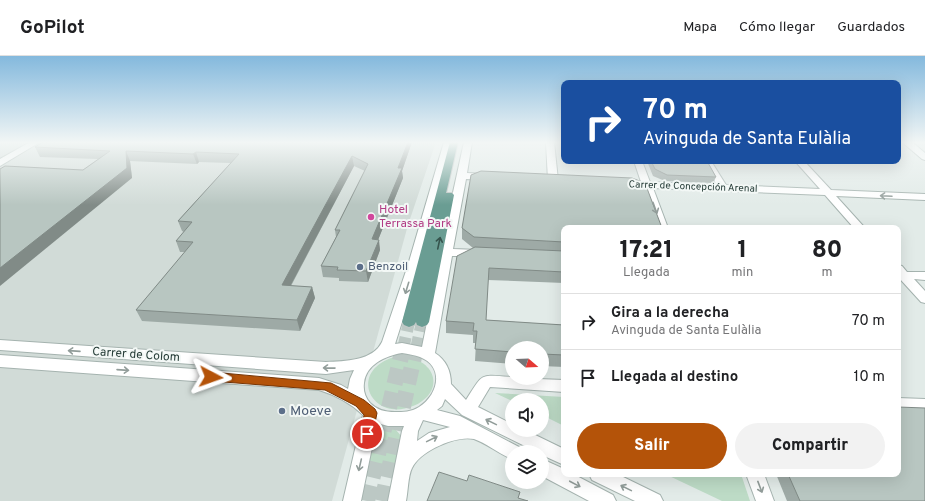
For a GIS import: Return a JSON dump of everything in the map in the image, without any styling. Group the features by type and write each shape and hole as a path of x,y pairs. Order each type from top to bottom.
{"main road":[{"path":"409,322 449,163"},
{"path":"422,322 457,163"}],"street":[{"path":"384,352 389,342 414,265 442,163"},
{"path":"428,354 446,252 464,163"},
{"path":"552,163 553,180"},
{"path":"639,164 661,225"},
{"path":"709,164 723,188"},
{"path":"801,164 857,225"},
{"path":"462,176 498,178"},
{"name":"Carrer de Concepción Arenal","path":"623,184 925,197"},
{"path":"446,252 488,254"},
{"path":"901,273 925,276"},
{"path":"901,274 925,299"},
{"name":"Carrer de Colom","path":"0,345 320,368 336,368 368,362"},
{"path":"407,348 428,354 442,368 444,374 444,386 438,400 420,414 408,418 393,419 379,417 365,408 356,395 356,386 357,378 368,362 384,352 407,348"},
{"name":"Carrer de Colom","path":"0,361 319,384 336,389 365,408"},
{"path":"468,410 486,381 561,386"},
{"path":"444,386 451,396 460,405 468,410 561,456"},
{"path":"901,404 925,406"},
{"path":"352,501 367,434 365,408"},
{"path":"420,414 448,419 505,448"},
{"path":"397,501 410,431 420,414"},
{"path":"403,464 420,447 436,437 474,432"},
{"path":"549,471 561,477"},
{"path":"561,477 607,501"},
{"path":"604,477 654,501"},
{"path":"756,477 765,501"}],"shaded area":[{"path":"0,163 429,163 408,225 332,501 0,501"}],"green space":[{"path":"394,357 408,357 419,361 427,367 432,374 433,383 431,391 424,399 413,406 398,409 386,408 376,402 370,394 368,384 371,373 379,364"},
{"path":"495,393 505,394 505,398"},
{"path":"549,396 561,397 561,424 549,418"},
{"path":"390,428 396,430 402,437 397,470 366,468 370,449 375,437 383,429"},
{"path":"671,477 742,477 750,501 722,501"}],"building":[{"path":"93,163 127,163 127,168 0,268 0,169 5,166 83,170"},
{"path":"231,163 348,163 282,285 312,287 297,320 136,310 193,242 176,241 192,222 178,221"},
{"path":"366,163 400,163 398,168 402,168 372,239 379,240 366,271 337,270 338,267 321,266 340,230 335,230 368,164"},
{"path":"652,164 709,164 716,177 667,175 655,169"},
{"path":"481,171 632,178 645,183 661,225 561,225 561,242 474,237 462,228 471,175"},
{"path":"475,247 561,251 561,272 489,268 486,320 561,325 561,355 549,354 549,341 505,341 505,351 475,349 477,331 473,331 474,323 446,321 457,256"},
{"path":"901,407 925,408 925,501 800,501 789,477 901,477"},
{"path":"439,472 467,481 469,475 505,487 505,489 520,492 518,498 528,501 427,501"}],"tunnel":[{"path":"403,349 409,322"},
{"path":"416,349 422,322"},
{"path":"367,501 403,348"},
{"path":"382,501 416,348"}],"place":[{"name":"Hotel Terrassa Park","path":"371,217"},
{"name":"Benzoil","path":"360,267"},
{"name":"Moeve","path":"282,411"}],"route":[{"path":"211,377 319,384 336,389 360,403 371,413 367,434"}]}
